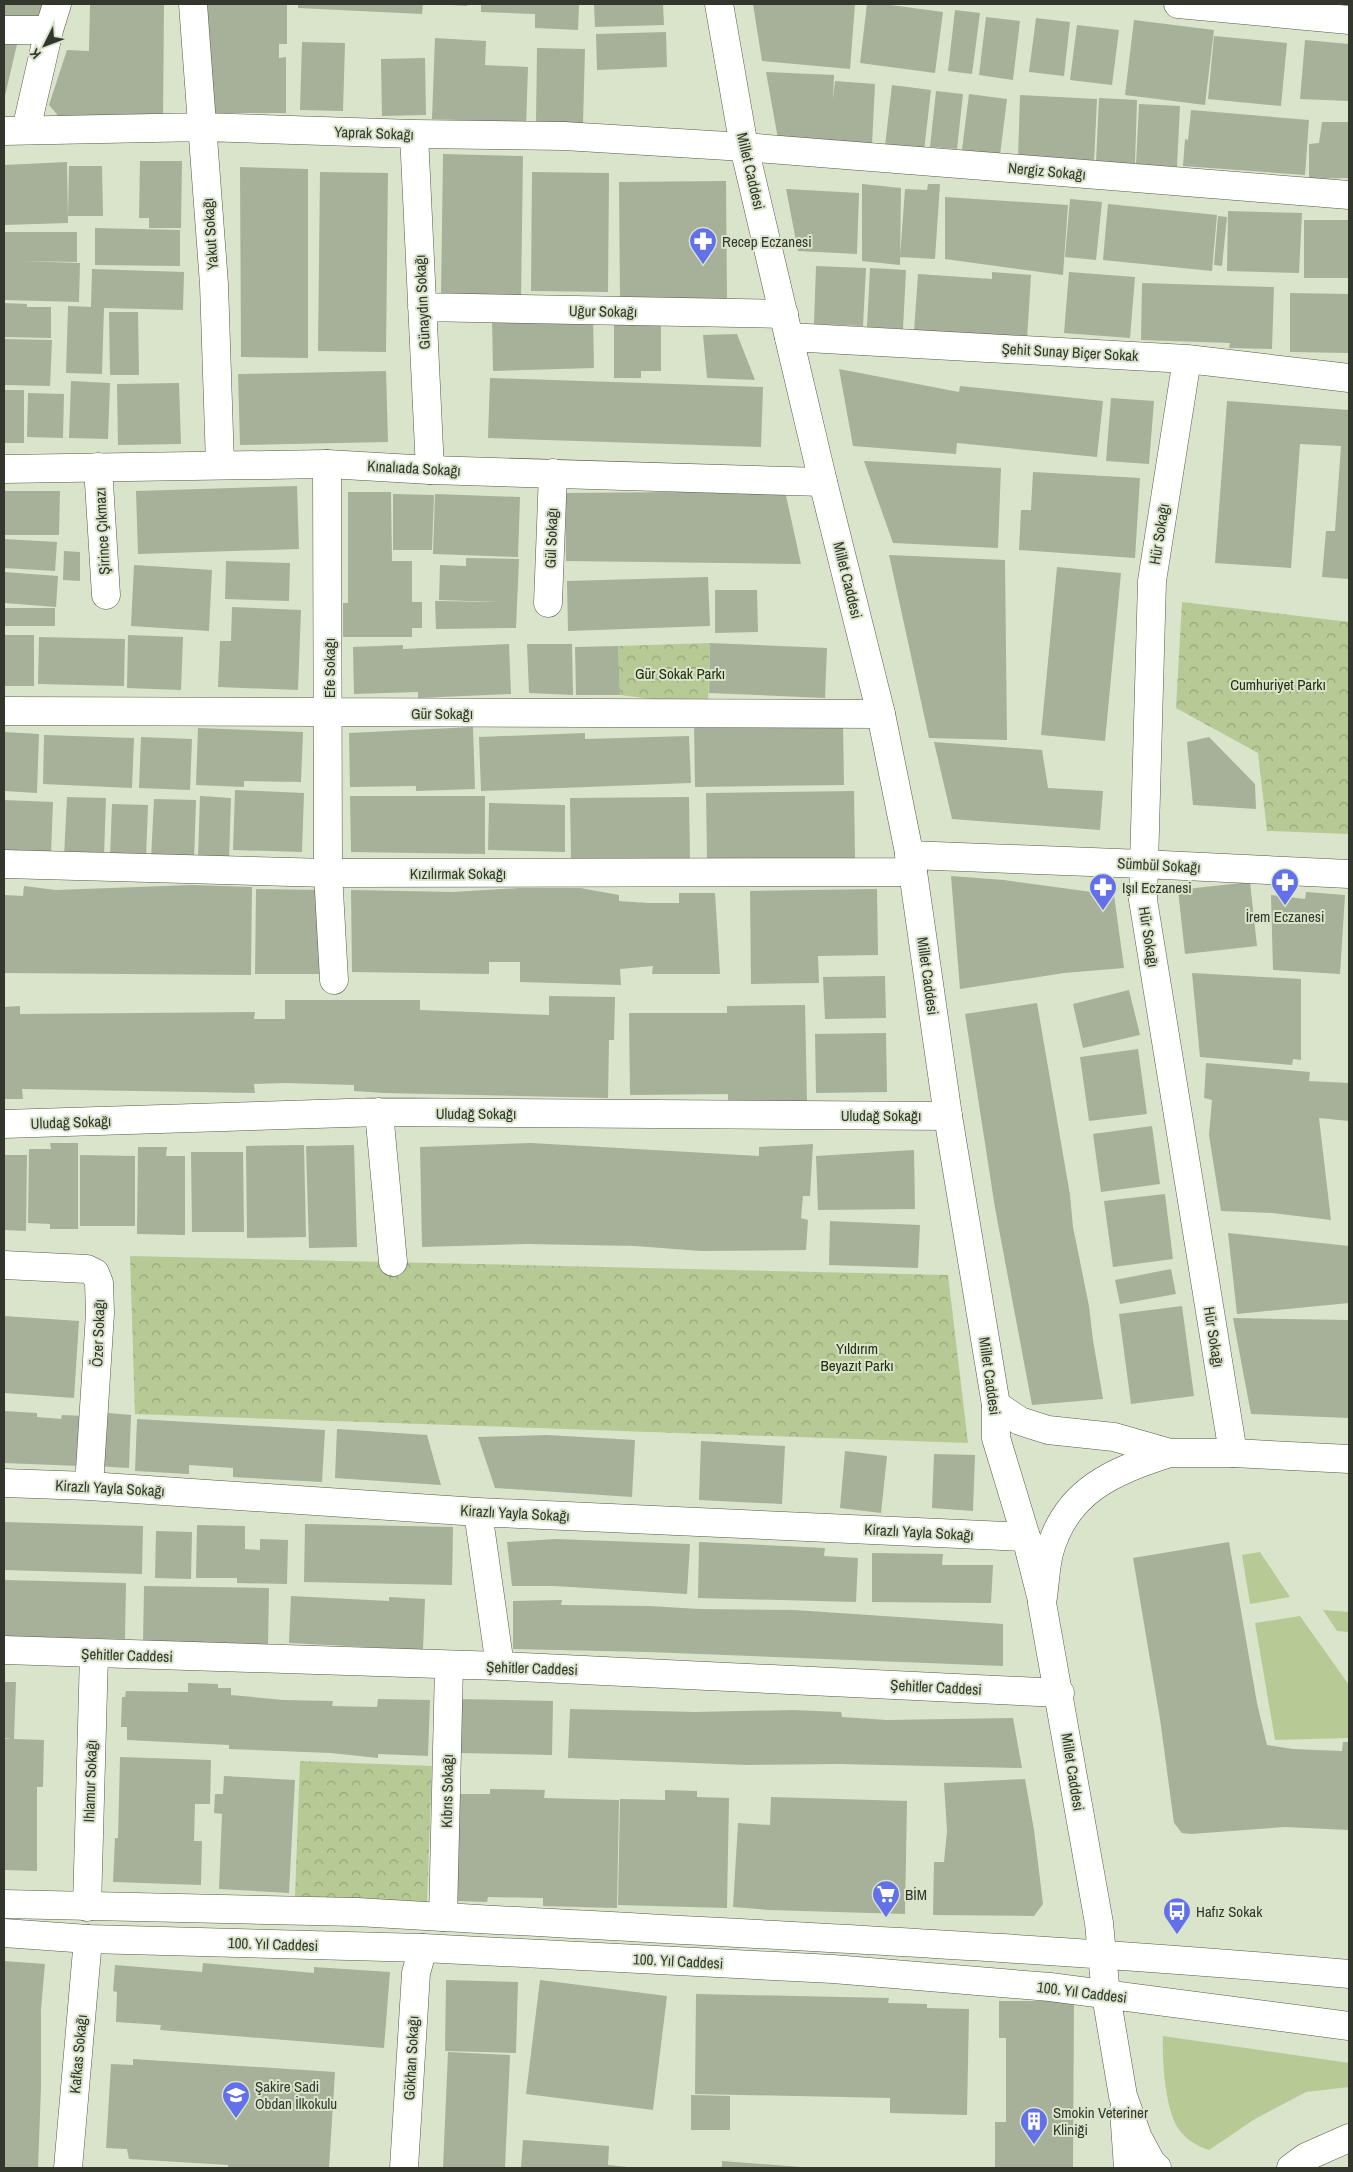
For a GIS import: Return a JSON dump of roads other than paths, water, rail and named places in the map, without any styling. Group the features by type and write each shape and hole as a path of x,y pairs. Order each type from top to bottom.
{"street":[{"path":"15,131 57,4"},
{"name":"Yakut Sokağı","path":"193,4 214,284 220,464"},
{"name":"Millet Caddesi","path":"719,4 744,146 823,482 881,714 911,864 948,1116 996,1406 996,1438 1026,1537 1042,1603 1060,1693 1104,1955 1106,1995"},
{"path":"1178,4 1349,20"},
{"path":"4,30 49,30"},
{"name":"Yaprak Sokağı","path":"15,131 203,127 414,134 564,136 744,146"},
{"name":"Günaydın Sokağı","path":"414,134 430,470"},
{"name":"Nergiz Sokağı","path":"744,146 1349,195"},
{"name":"Uğur Sokağı","path":"422,307 787,325"},
{"name":"Şehit Sunay Biçer Sokak","path":"787,325 1188,359 1349,378"},
{"name":"Hür Sokağı","path":"1188,359 1152,581 1142,864 1143,900 1233,1453"},
{"name":"Kınalıada Sokağı","path":"4,469 220,464 327,464 430,470 823,482"},
{"name":"Efe Sokağı","path":"327,464 328,873 334,980"},
{"name":"Şirince Çıkmazı","path":"98,467 106,595"},
{"name":"Gül Sokağı","path":"548,603 553,473"},
{"name":"Gür Sokağı","path":"4,711 881,714"},
{"name":"Kızılırmak Sokağı","path":"4,864 328,873 911,864"},
{"name":"Sümbül Sokağı","path":"911,864 1142,864 1349,874"},
{"path":"379,1112 393,1262"},
{"name":"Uludağ Sokağı","path":"4,1124 379,1112 948,1116"},
{"name":"Özer Sokağı","path":"4,1265 87,1269 95,1273 99,1282 100,1313 89,1486"},
{"path":"996,1406 1020,1421 1048,1430 1114,1437 1170,1453 1233,1453 1349,1459"},
{"path":"1042,1603 1049,1553 1066,1514 1088,1490 1130,1466 1170,1453"},
{"name":"Kirazlı Yayla Sokağı","path":"4,1482 478,1512 1026,1537"},
{"path":"478,1512 500,1666"},
{"name":"Şehitler Caddesi","path":"4,1650 450,1666 500,1666 1060,1693"},
{"name":"Ihlamur Sokağı","path":"88,1939 94,1654"},
{"name":"Kıbrıs Sokağı","path":"443,1917 450,1666"},
{"name":"100. Yıl Caddesi","path":"4,1904 357,1912 1104,1955 1349,1974"},
{"name":"Gökhan Sokağı","path":"404,2168 416,1973 423,1948 443,1917"},
{"name":"100. Yıl Caddesi","path":"4,1933 88,1939 423,1948 832,1969 1040,1986 1349,2026"},
{"name":"Kafkas Sokağı","path":"68,2168 88,1939"},
{"path":"1106,1995 1123,2096 1128,2168"},
{"path":"1123,2096 1138,2138 1151,2162 1157,2168"},
{"path":"1292,2168 1306,2157 1349,2138"}],"place":[{"name":"Recep Eczanesi","path":"703,265"},
{"name":"İrem Eczanesi","path":"1285,906"},
{"name":"Işıl Eczanesi","path":"1103,911"},
{"name":"BİM","path":"886,1918"},
{"name":"Hafız Sokak","path":"1177,1935"},
{"name":"Şakire Sadi Obdan İlkokulu","path":"236,2119"},
{"name":"Smokin Veteriner Kliniği","path":"1034,2145"}],"park label":[{"name":"Gür Sokak Parkı","path":"680,673"},
{"name":"Cumhuriyet Parkı","path":"1278,684"},
{"name":"Yıldırım Beyazıt Parkı","path":"857,1356"}]}
